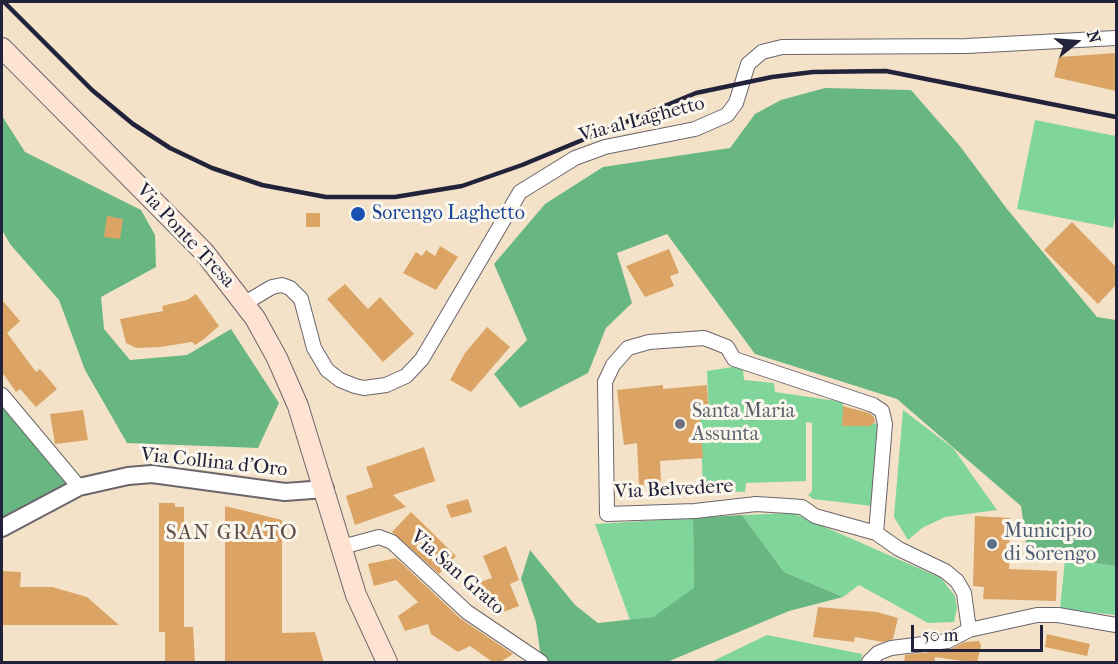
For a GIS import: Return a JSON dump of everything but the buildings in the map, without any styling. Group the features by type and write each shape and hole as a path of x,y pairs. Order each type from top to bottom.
{"main road":[{"name":"Via Ponte Tresa","path":"2,48 186,233 219,268 245,303 288,381 325,489 360,605 387,663"}],"street":[{"name":"Via al Laghetto","path":"245,303 272,287 282,285 290,288 301,299 314,348 327,370 340,380 355,386 364,388 386,385 406,376 422,359 520,192 575,158 595,150 696,129 727,115 736,103 748,64 762,52 782,47 967,46 1116,38"},
{"name":"Via Belvedere","path":"876,533 885,424 882,411 873,405 734,359 727,347 704,338 649,342 628,348 613,365 605,382 607,514 695,511 756,504 802,507 815,516 876,533 899,549 945,571 957,580 963,593 969,630"},
{"path":"2,395 79,488"},
{"name":"Via Collina d'Oro","path":"2,528 79,488 128,476 152,474 285,492 325,489"},
{"name":"Via San Grato","path":"342,546 379,537 392,542 467,612 541,663"},
{"path":"869,663 878,653 891,648 948,641 969,630 1037,615 1058,615 1116,625"}],"green space":[{"path":"825,88 911,90 959,145 1007,209 1097,317 1116,320 1116,566 1028,555 1021,506 897,399 755,354 667,234 617,253 632,303 606,328 588,373 520,408 494,374 527,340 494,264 545,204 603,167 730,148 755,114 781,100"},
{"path":"2,116 25,152 141,210 155,235 156,267 101,297 104,329 130,360 187,355 231,329 279,403 258,448 127,443 85,370 59,300 10,244 2,230"},
{"path":"1035,120 1116,136 1116,210 1113,228 1017,209"},
{"path":"733,367 743,370 744,380 774,383 775,392 843,402 843,426 881,423 872,506 813,499 808,495 812,491 812,423 806,422 806,481 746,483 745,492 703,490 700,417 709,416 707,371"},
{"path":"2,395 79,487 2,528"},
{"path":"903,410 953,448 997,510 945,517 922,528 908,540 894,517"},
{"path":"793,513 941,578 955,596 957,608 954,622 928,623 859,585 843,597 784,572 742,515"},
{"path":"742,515 784,572 843,597 789,611 667,662 549,662 541,658 536,622 521,579 530,550 575,605 598,623 653,617 694,588 693,518"},
{"path":"693,518 694,589 653,617 630,620 595,524"},
{"path":"1065,560 1116,566 1116,615 1060,609"},
{"path":"767,635 862,654 861,662 711,662"}],"railway":[{"path":"4,2 92,90 133,124 170,148 212,168 262,185 326,197 395,197 462,186 522,165 696,93 772,77 813,72 886,71 1116,117"}],"place":[{"name":"Sorengo Laghetto","path":"358,214"},
{"name":"Santa Maria Assunta","path":"680,424"},
{"name":"Municipio di Sorengo","path":"992,544"}],"district":[{"name":"SAN GRATO","path":"232,534"}]}
